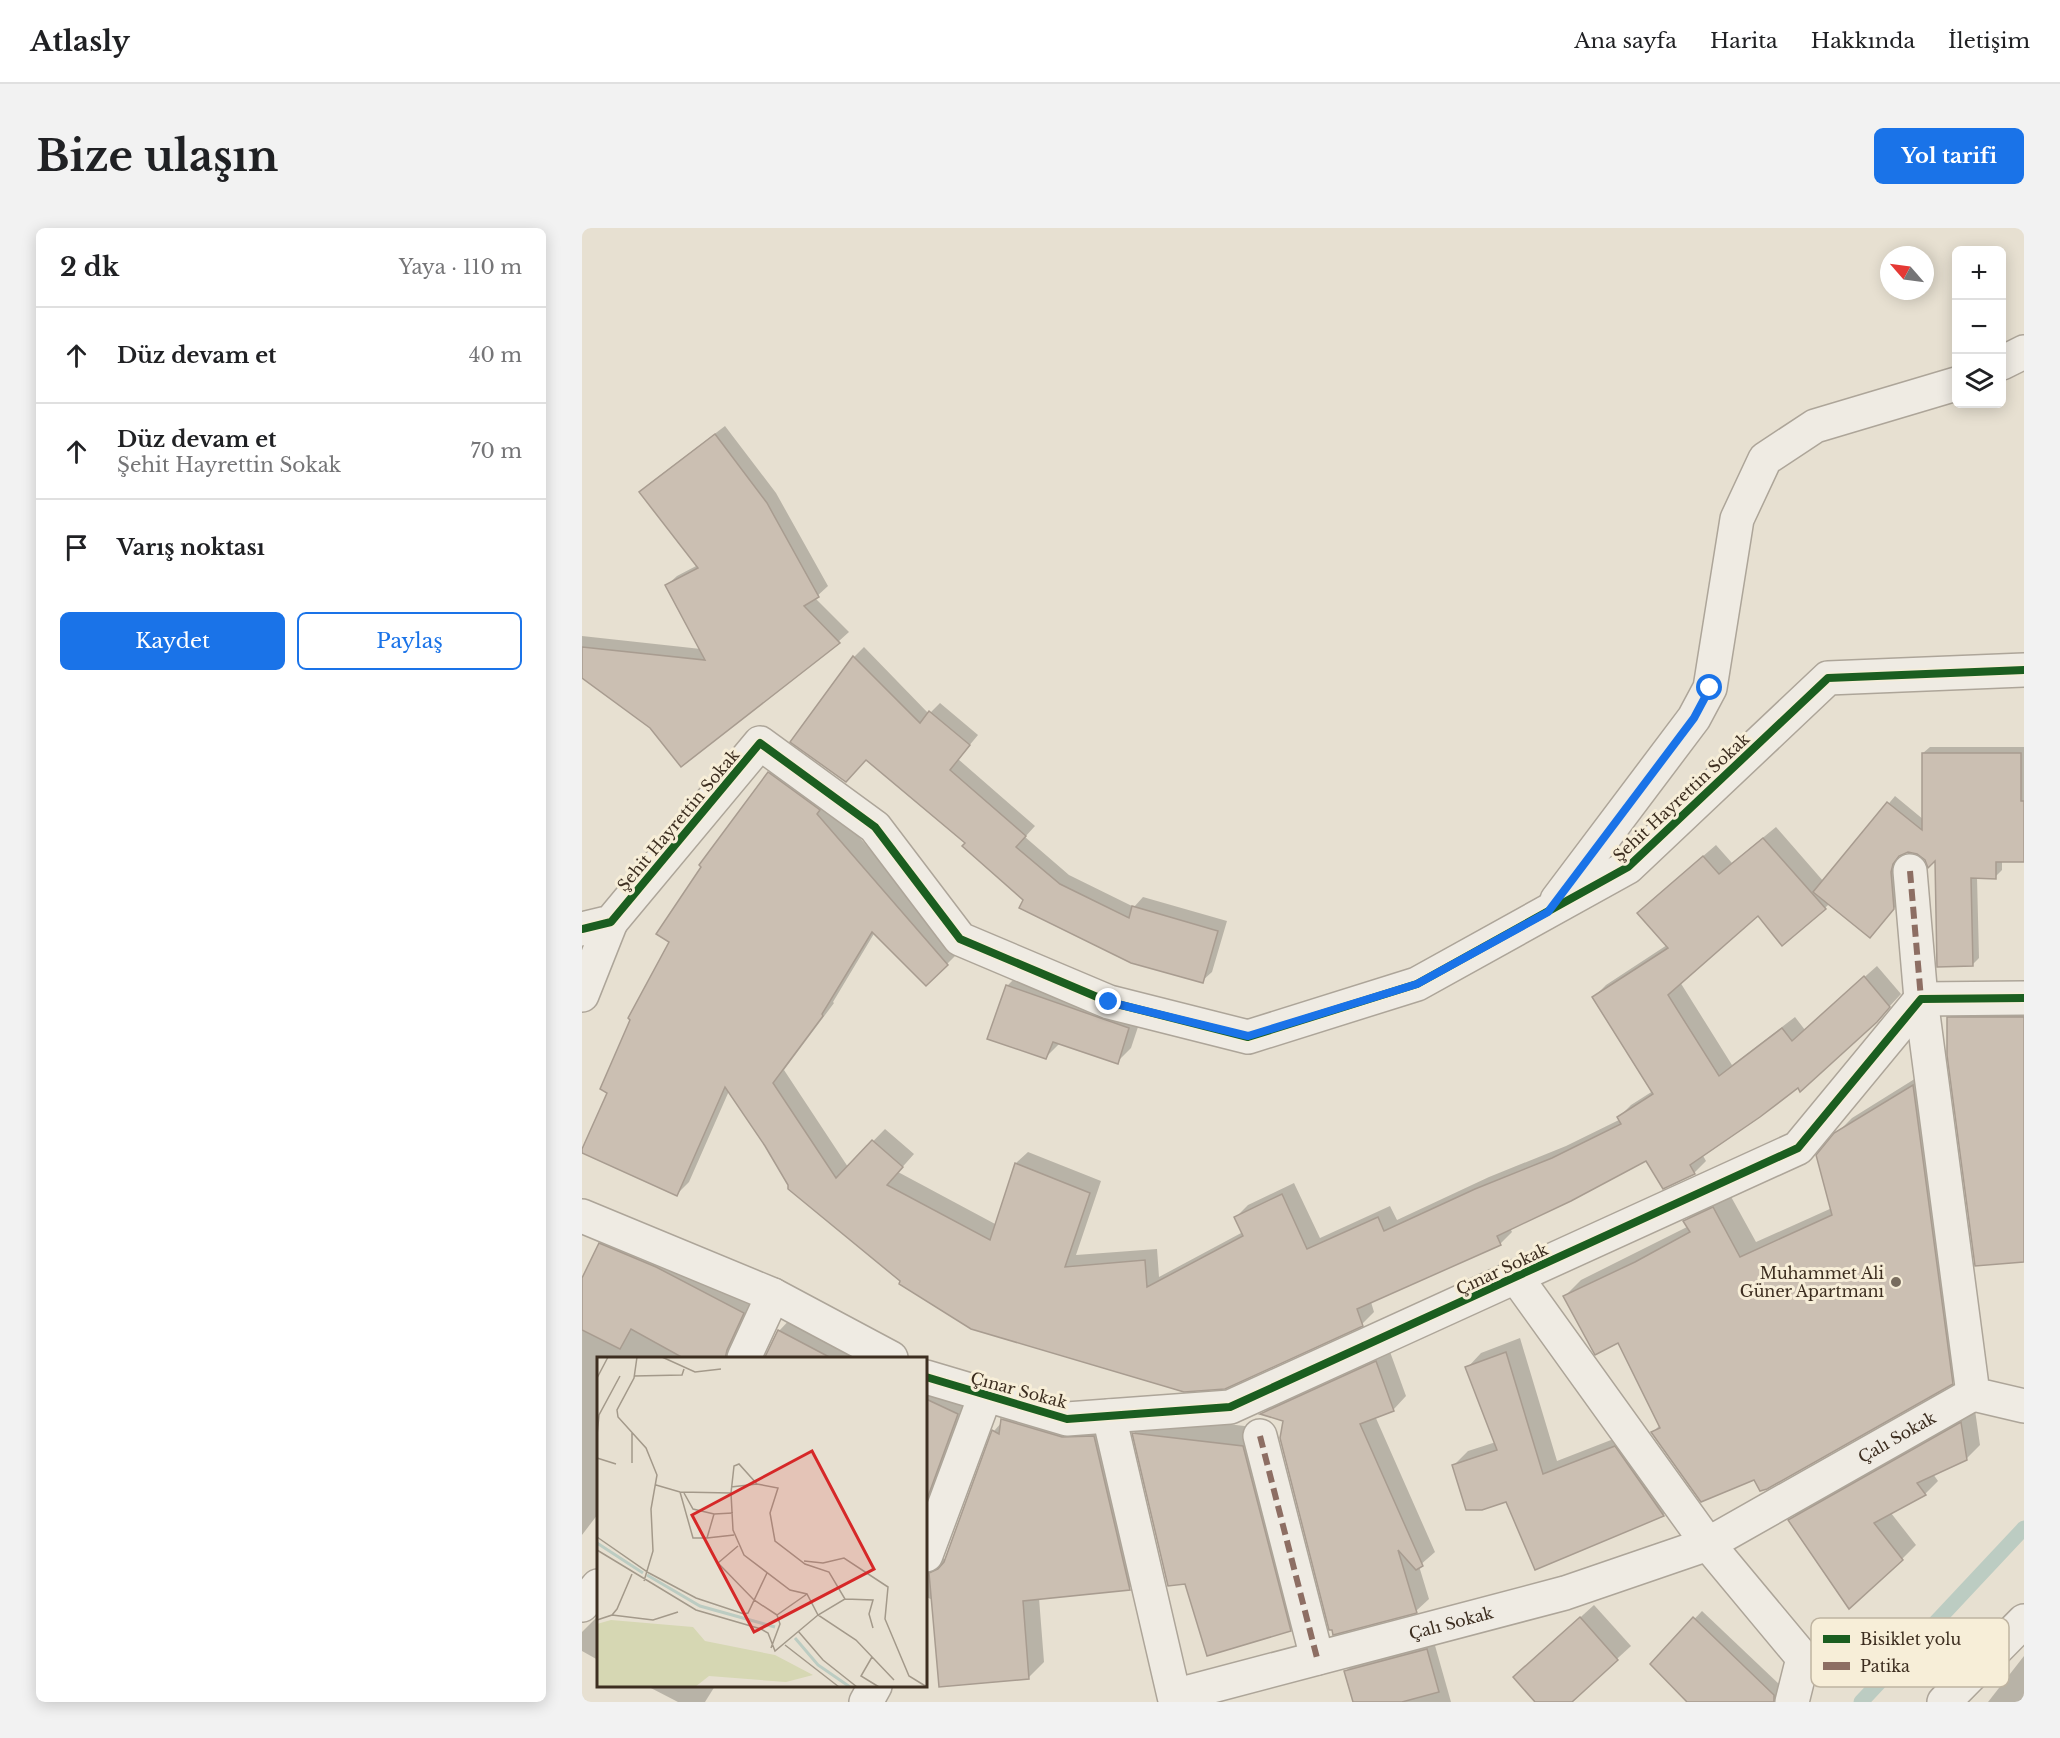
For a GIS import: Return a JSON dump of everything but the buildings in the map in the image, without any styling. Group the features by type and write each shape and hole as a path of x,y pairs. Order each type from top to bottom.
{"street":[{"path":"2006,361 2024,352"},
{"path":"1548,912 1694,718 1710,688 1737,519 1765,459 1815,426 1952,385"},
{"name":"Şehit Hayrettin Sokak","path":"597,925 760,742 875,827 960,939 1109,1002 1248,1036 1417,984 1628,867 1828,678 2024,670"},
{"path":"1910,871 1921,999 1973,1394 2024,1406"},
{"path":"582,995 597,925"},
{"path":"1921,999 2024,998"},
{"name":"Çınar Sokak","path":"927,1377 1067,1419 1230,1407 1798,1148 1921,999"},
{"path":"582,1216 773,1295 887,1357"},
{"path":"1516,1277 1708,1544 1803,1658 1792,1702"},
{"path":"745,1357 773,1295"},
{"name":"Çalı Sokak","path":"1110,1416 1174,1696 1565,1593 1708,1544 1973,1394"},
{"path":"927,1552 985,1396"},
{"path":"1260,1436 1317,1658"},
{"path":"582,1605 597,1587"},
{"path":"2009,1636 2024,1621"},
{"path":"866,1702 874,1687"},
{"path":"1944,1702 1959,1687"}],"waterway":[{"path":"1940,1618 2024,1528"},
{"path":"1861,1702 1875,1687"}],"marked path":[{"path":"1910,871 1921,999"},
{"path":"1260,1436 1317,1658"}],"cycle path":[{"path":"582,929 611,922 760,743 875,827 960,939 1109,1002 1248,1037 1417,984 1628,867 1828,678 2024,670"},
{"path":"927,1377 1067,1419 1230,1407 1798,1148 1921,999 2024,998"}],"place":[{"name":"Muhammet Ali Güner Apartmanı","path":"1896,1282"}],"route":[{"path":"1109,1002 1248,1036 1417,984 1548,912 1694,718 1710,688"}]}
